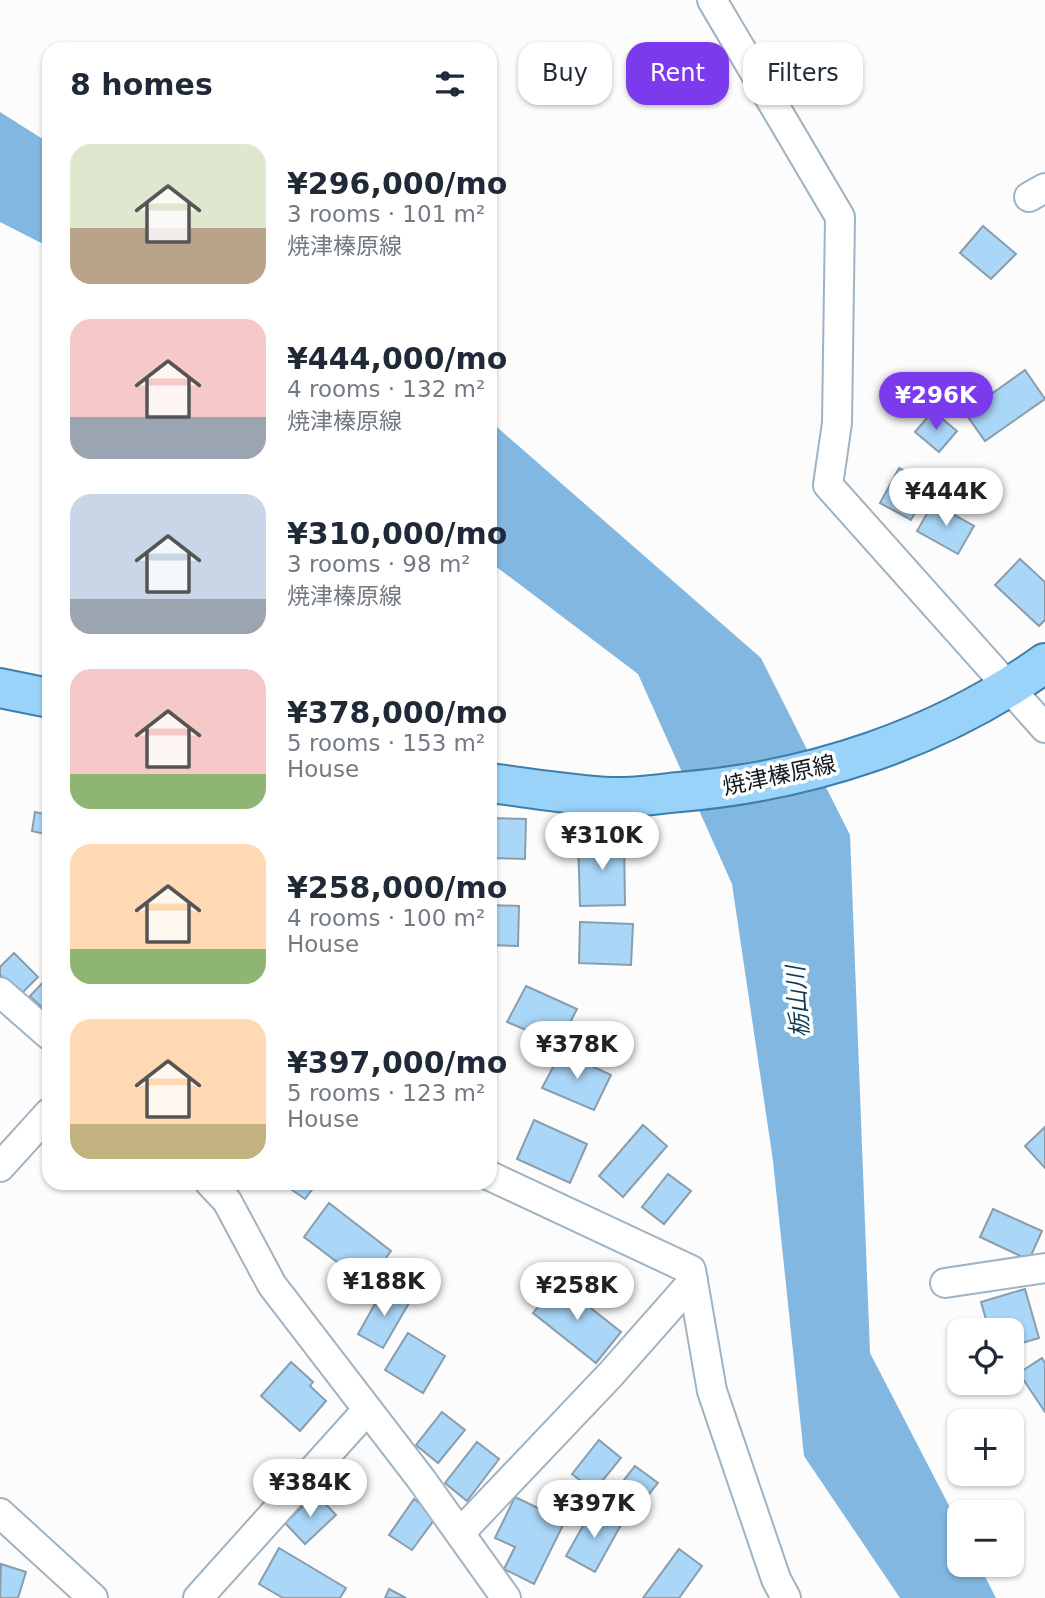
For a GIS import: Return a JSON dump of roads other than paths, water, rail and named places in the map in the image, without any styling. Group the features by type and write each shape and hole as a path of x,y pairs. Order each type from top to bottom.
{"main road":[{"name":"焼津榛原線","path":"497,784 613,797 730,788 801,773 872,752 939,725 1009,689 1045,663"},
{"path":"0,688 42,697"}],"street":[{"path":"712,0 840,217 836,423 828,485 997,671 1009,689 1045,728"},
{"path":"0,992 42,1029"},
{"path":"0,1167 42,1121"},
{"path":"497,1179 691,1270 712,1391 775,1592"},
{"path":"217,1190 227,1201 272,1285 506,1598"},
{"path":"945,1283 1045,1268"},
{"path":"460,1533 611,1374 693,1281"},
{"path":"198,1598 367,1410"},
{"path":"0,1513 93,1598"}],"water":[{"path":"0,112 42,139 42,243 0,222"},
{"name":"栃山川","path":"497,427 761,658 850,835 870,1353 947,1502 947,1577 985,1577 996,1598 900,1598 804,1456 773,1161 732,884 638,674 497,567"}]}
